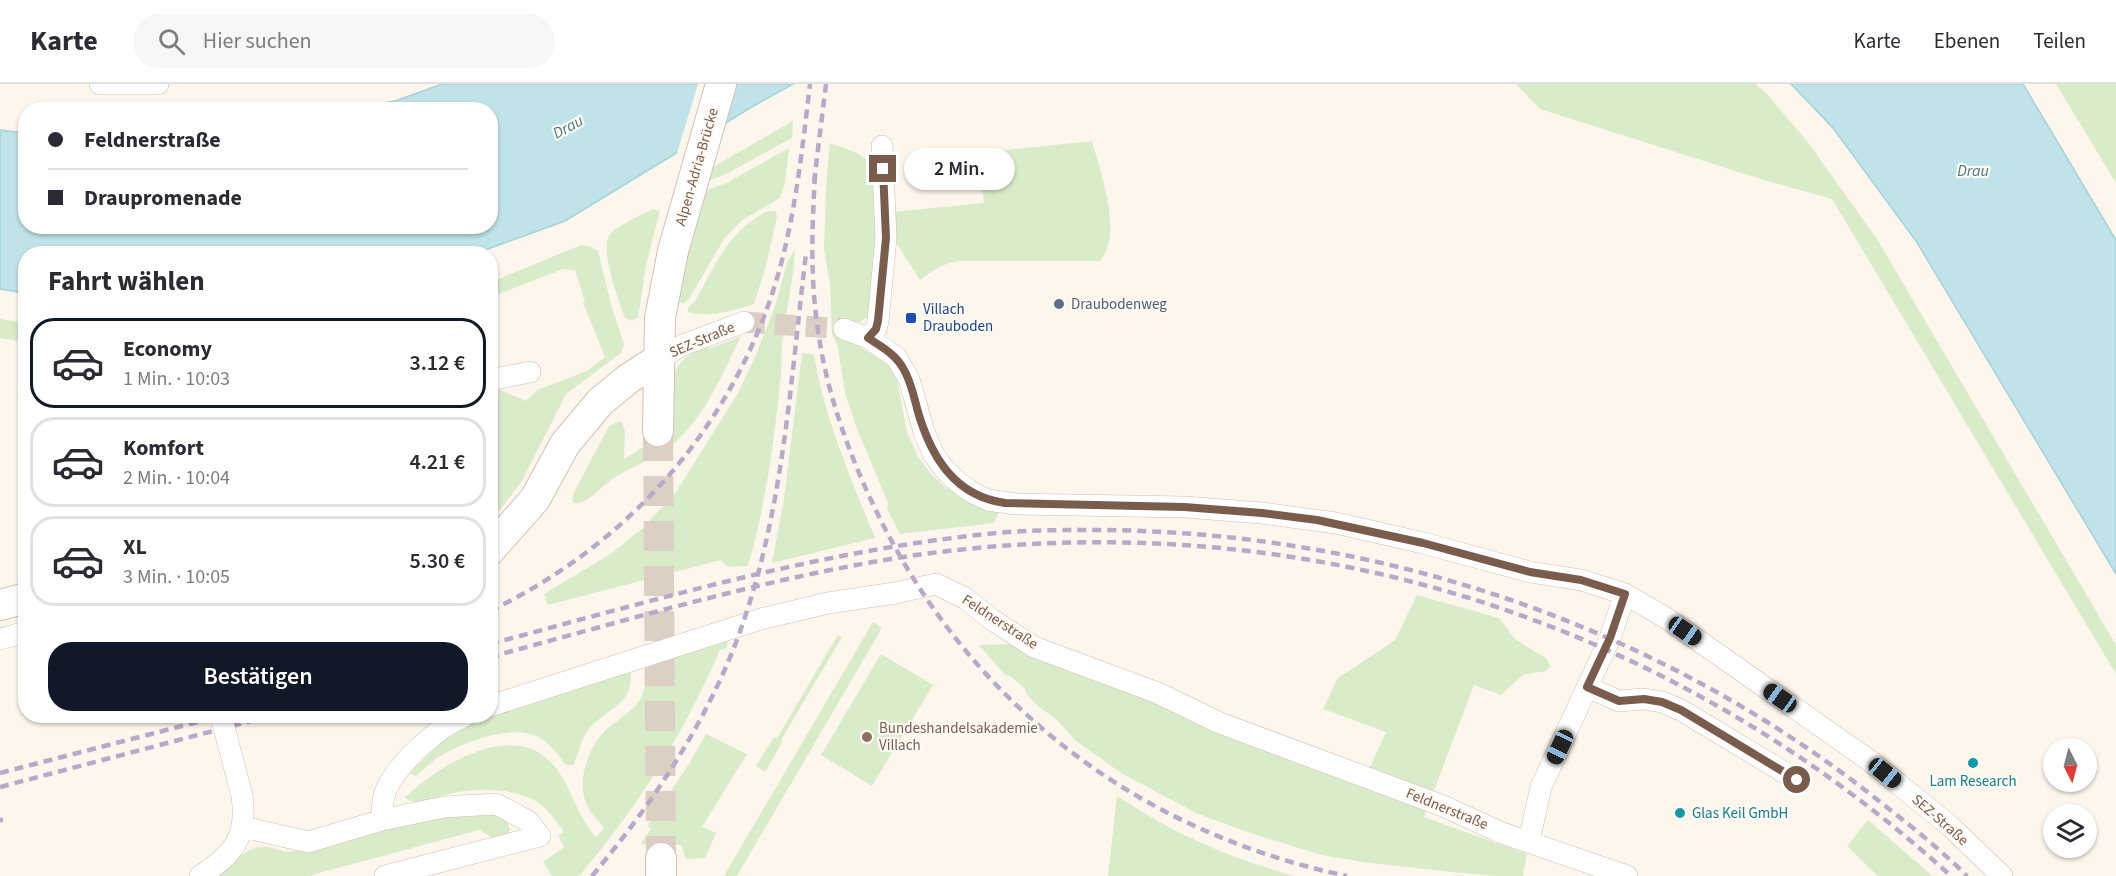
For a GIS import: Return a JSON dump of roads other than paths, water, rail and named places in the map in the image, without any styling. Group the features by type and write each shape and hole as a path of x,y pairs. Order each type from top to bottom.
{"main road":[{"name":"Alpen-Adria-Brücke","path":"658,431 660,318 673,251 721,84"},
{"path":"498,541 536,499 565,444 600,402 628,379 659,359"},
{"path":"0,605 18,600"}],"street":[{"path":"100,84 158,84"},
{"path":"868,338 876,329 878,321 886,238 882,146"},
{"name":"SEZ-Straße","path":"659,359 683,345 744,322"},
{"name":"SEZ-Straße","path":"844,329 868,338 891,352 909,379 928,442 944,469 973,493 988,500 1016,504 1184,507 1262,513 1336,523 1423,543 1530,572 1581,580 1625,594 1666,618 1869,760 1950,826 2002,876"},
{"path":"498,378 530,372"},
{"name":"Feldnerstraße","path":"498,703 761,619 828,603 936,584 965,598 991,620 1034,647 1158,693 1220,723 1443,806 1502,833 1627,876"},
{"path":"1528,841 1541,787 1610,638 1625,594"},
{"path":"0,639 18,634"},
{"path":"1587,687 1619,701 1644,699 1662,702 1681,710 1797,780"},
{"path":"200,876 230,852 243,827 242,796 223,723"},
{"path":"382,820 382,805 386,789 407,760 432,736 450,723"},
{"path":"243,827 308,842 382,820 444,807 496,804 528,821 540,836 385,876"}],"water":[{"name":"Drau","path":"442,84 793,84 565,221 496,246 18,246 18,292 0,289 0,130 18,132 18,234 498,234 498,102 390,102"},
{"name":"Drau","path":"1791,84 2023,84 2116,240 2116,574 1916,241 1833,128"}],"tunnel":[{"path":"744,322 844,329"},
{"path":"658,431 661,858"}],"railway":[{"path":"498,607 540,584 586,553 628,517 667,478 701,435 730,388 755,338 782,260 797,185 810,84"},
{"path":"814,182 826,84"},
{"path":"815,175 812,252 815,311 826,374 838,417 871,500 909,571 954,636 1006,695 1063,746 1127,790 1195,826 1269,855 1347,876"},
{"path":"592,876 660,787 680,755 716,689 744,620 758,576 777,485 806,254"},
{"path":"498,642 671,595 793,566 916,543 978,535 1022,531 1096,530 1203,535 1310,549 1414,571 1516,602 1616,641 1711,689 1803,745 1889,809 1967,876"},
{"path":"498,655 760,585 924,554 1066,543 1205,547 1341,566 1474,600 1602,648 1725,710 1841,786 1951,876"},
{"path":"0,773 194,723"},
{"path":"0,787 243,723"}],"place":[{"name":"Draubodenweg","path":"1059,304"},
{"name":"Villach Drauboden","path":"911,318"},
{"name":"Bundeshandelsakademie Villach","path":"867,737"},
{"name":"Lam Research","path":"1973,763"},
{"name":"Glas Keil GmbH","path":"1680,813"}]}
